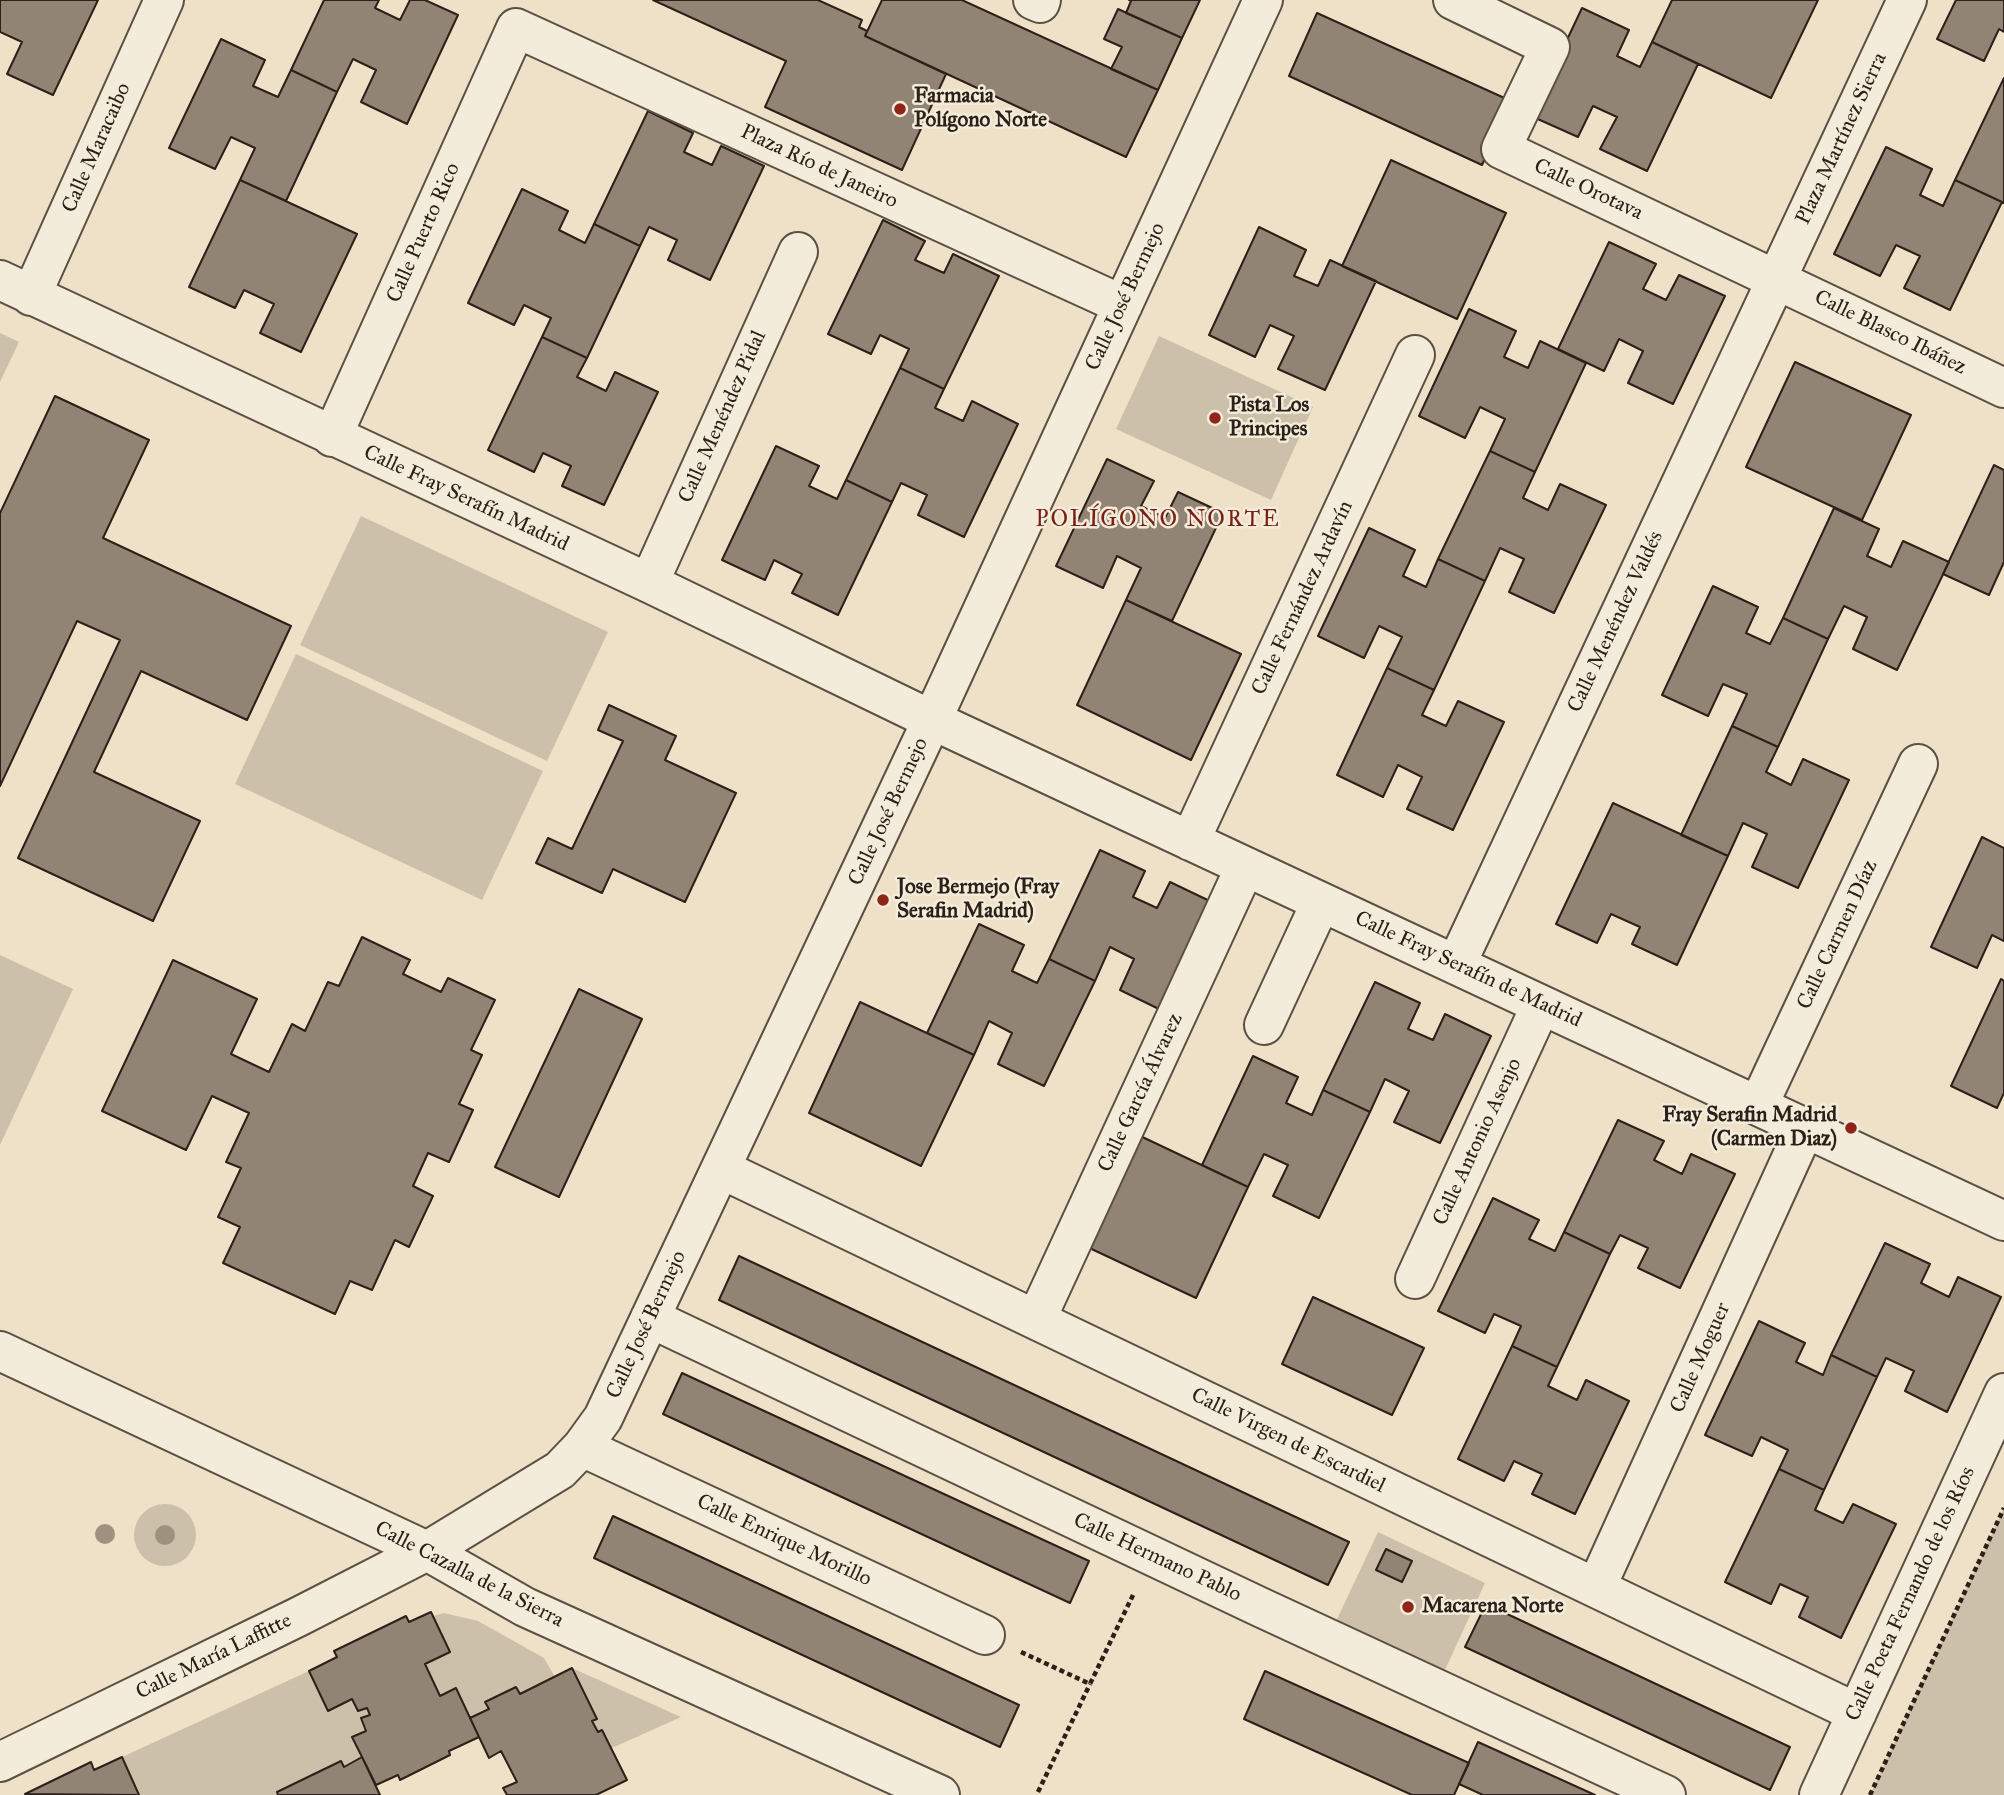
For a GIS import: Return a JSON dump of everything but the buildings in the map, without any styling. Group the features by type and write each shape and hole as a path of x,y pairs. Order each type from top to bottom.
{"street":[{"name":"Calle Maracaibo","path":"15,288 164,0"},
{"name":"Calle José Bermejo","path":"427,1551 560,1471 603,1418 932,720 1263,0"},
{"name":"Calle Orotava","path":"1453,0 1550,47 1501,149 1777,279"},
{"name":"Plaza Martínez Sierra","path":"1777,279 1907,0"},
{"name":"Plaza Río de Janeiro","path":"516,28 1122,305"},
{"name":"Calle Puerto Rico","path":"332,437 516,28"},
{"name":"Calle Menéndez Pidal","path":"649,583 798,252"},
{"name":"Calle Blasco Ibáñez","path":"1777,279 2004,387"},
{"name":"Calle Menéndez Valdés","path":"1456,965 1777,279"},
{"name":"Calle Fray Serafín Madrid","path":"15,288 649,583 932,720"},
{"name":"Calle Fernández Ardavín","path":"1190,841 1415,355"},
{"name":"Calle Fray Serafín de Madrid","path":"932,720 2004,1220"},
{"name":"Calle Carmen Díaz","path":"1758,1106 1918,764"},
{"name":"Calle García Álvarez","path":"1036,1320 1245,867"},
{"path":"1264,1025 1321,902"},
{"name":"Calle Antonio Asenjo","path":"1415,1279 1541,1005"},
{"name":"Calle Moguer","path":"1596,1588 1805,1128"},
{"name":"Calle Virgen de Escardiel","path":"720,1169 1857,1713"},
{"name":"Calle Hermano Pablo","path":"650,1318 1666,1795"},
{"name":"Calle Cazalla de la Sierra","path":"0,1351 427,1551 525,1607 940,1795"},
{"name":"Calle Poeta Fernando de los Ríos","path":"1819,1795 2004,1393"},
{"name":"Calle Enrique Morillo","path":"582,1447 985,1635"},
{"name":"Calle María Laffitte","path":"0,1762 427,1551"}],"path":[{"path":"1870,1795 2004,1508"},
{"path":"1038,1792 1153,1555"},
{"path":"985,1635 1090,1684"}],"shaded area":[{"path":"0,333 19,342 0,382"},
{"name":"Pista Los Principes","path":"1159,336 1313,407 1271,500 1116,429"},
{"path":"361,516 608,632 547,761 300,645"},
{"path":"296,654 543,771 482,900 235,784"},
{"path":"0,955 73,989 0,1145"},
{"path":"159,1504 171,1504 187,1513 194,1523 194,1547 187,1557 171,1566 159,1566 148,1561 139,1552 134,1541 134,1529 139,1518 148,1509"},
{"path":"2004,1508 2004,1795 1870,1795"},
{"name":"Macarena Norte","path":"1378,1532 1485,1583 1439,1683 1331,1632"},
{"path":"444,1613 478,1621 544,1658 555,1677 520,1694 516,1687 489,1709 470,1718 456,1688 440,1696 425,1664 450,1652 433,1616"},
{"path":"572,1668 681,1717 612,1748 602,1730 598,1732 592,1721 597,1718"},
{"path":"309,1671 327,1710 352,1699 358,1711 367,1708 370,1715 361,1719 366,1731 352,1737 362,1757 284,1795 139,1795 122,1757"}],"place":[{"name":"Farmacia Polígono Norte","path":"900,109"},
{"name":"Pista Los Principes","path":"1215,418"},
{"name":"Jose Bermejo (Fray Serafin Madrid)","path":"883,900"},
{"name":"Fray Serafin Madrid (Carmen Diaz)","path":"1851,1128"},
{"name":"Macarena Norte","path":"1408,1607"}],"district":[{"name":"POLÍGONO NORTE","path":"1158,520"}]}
